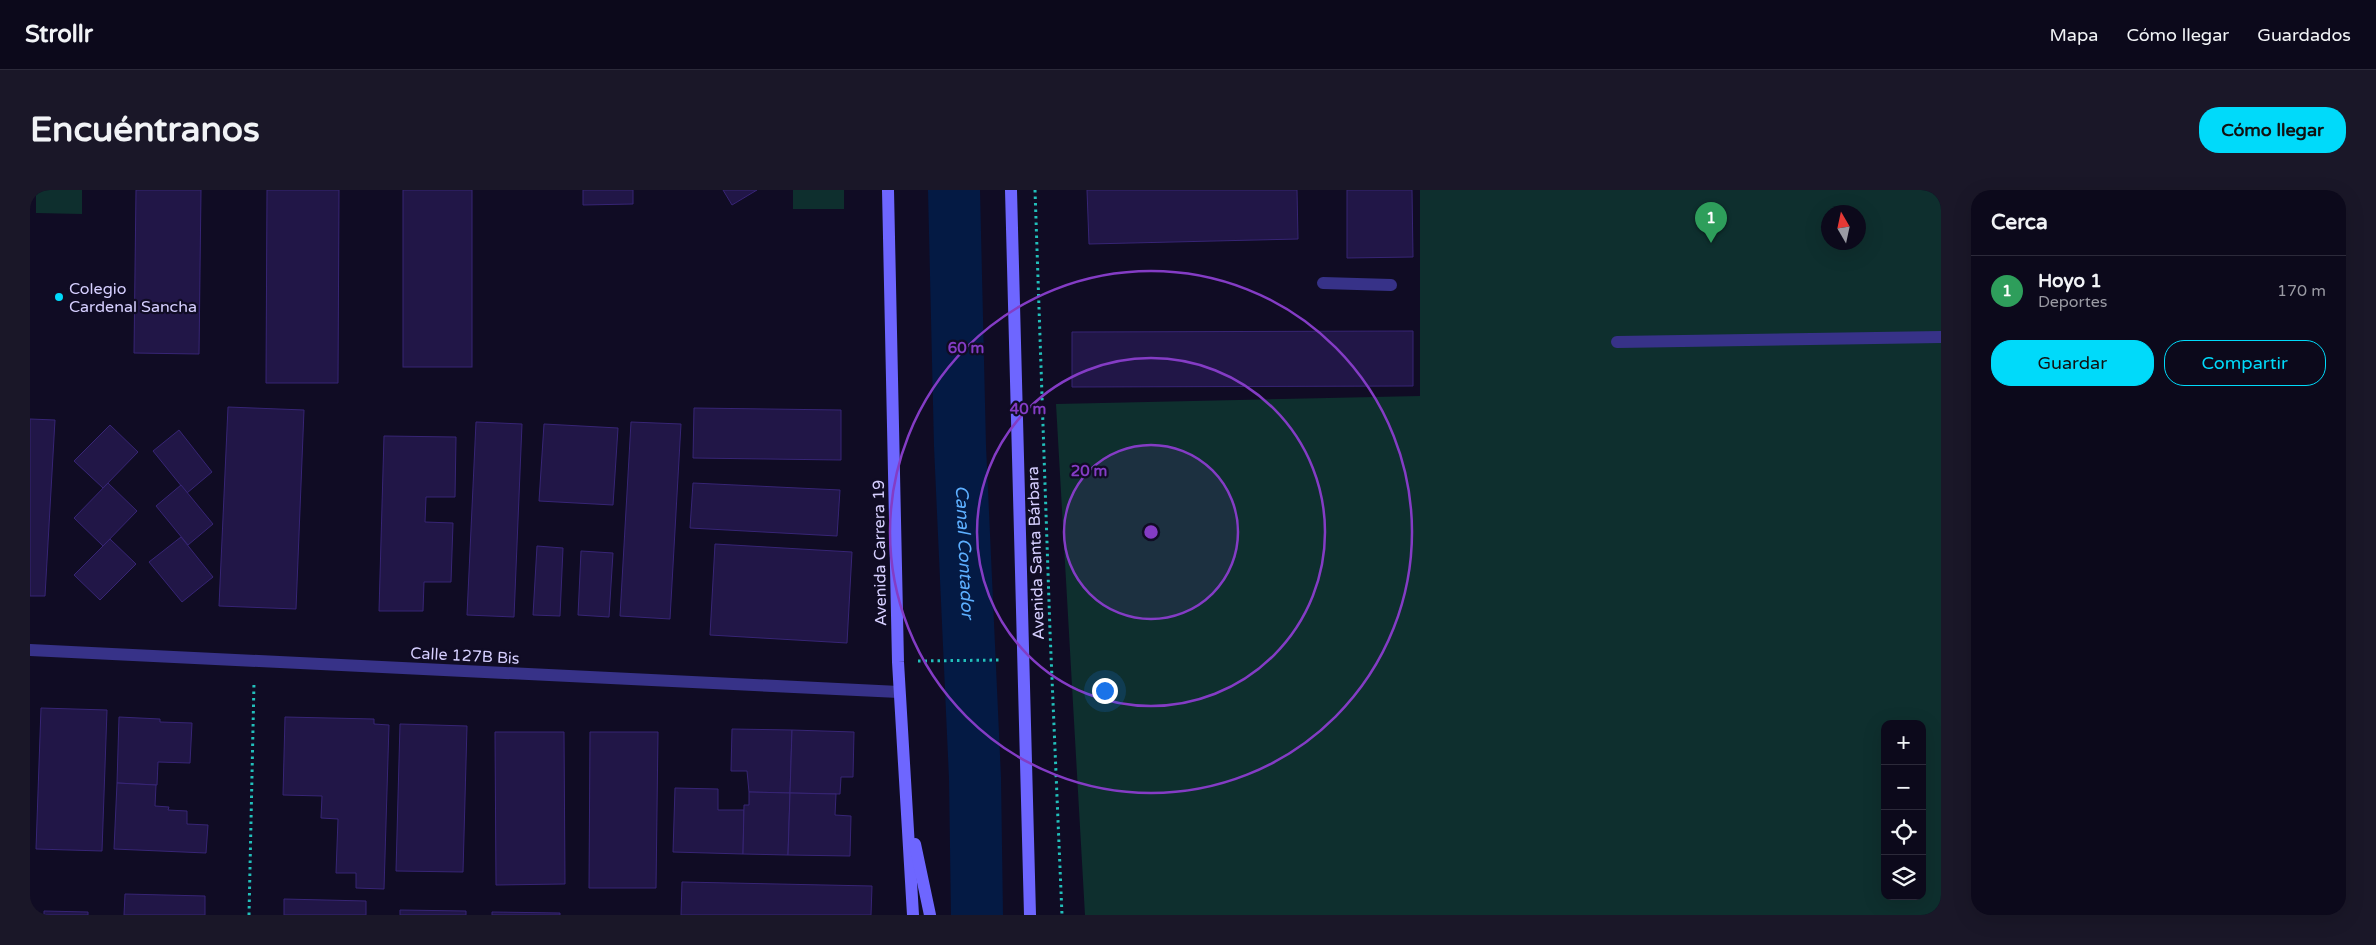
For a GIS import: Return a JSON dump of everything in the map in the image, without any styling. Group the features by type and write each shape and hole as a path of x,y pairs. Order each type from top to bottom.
{"main road":[{"name":"Avenida Carrera 19","path":"888,190 899,692 913,915"},
{"path":"1011,190 1027,878 1030,915"},
{"path":"905,792 930,915"},
{"path":"1023,915 1027,878"}],"street":[{"path":"1323,283 1391,285"},
{"path":"1617,342 1941,337"},
{"name":"Calle 127B Bis","path":"30,650 899,692"}],"path":[{"name":"Avenida Santa Bárbara","path":"1035,190 1048,582 1062,915"},
{"path":"930,661 990,660"},
{"path":"249,915 255,661"}],"green space":[{"path":"36,190 82,190 82,214 36,213"},
{"path":"793,190 844,190 844,209 793,209"},
{"path":"1420,190 1941,190 1941,915 1085,915 1056,404 1420,396"}],"building":[{"path":"136,190 201,190 199,354 134,353"},
{"path":"267,190 339,190 338,383 266,383"},
{"path":"403,190 472,190 472,367 403,367"},
{"path":"583,190 633,190 633,204 583,205"},
{"path":"723,190 757,190 732,205"},
{"path":"1087,190 1297,190 1298,239 1089,244"},
{"path":"1347,190 1412,190 1413,257 1347,258"},
{"path":"1413,331 1413,386 1072,387 1072,332"},
{"path":"228,407 304,410 296,609 219,606"},
{"path":"694,408 841,410 841,460 693,458"},
{"path":"30,419 55,420 45,596 30,596"},
{"path":"476,422 522,424 514,617 467,615"},
{"path":"631,422 681,424 670,619 620,616"},
{"path":"544,424 618,428 613,505 539,501"},
{"path":"110,425 138,452 103,488 74,461"},
{"path":"179,430 212,472 187,493 153,451"},
{"path":"384,436 456,437 455,497 426,497 425,522 453,523 451,582 424,582 423,611 379,611"},
{"path":"108,483 137,511 103,546 74,518"},
{"path":"693,483 840,490 837,536 690,528"},
{"path":"181,485 213,524 188,545 156,506"},
{"path":"181,537 213,577 182,602 149,562"},
{"path":"110,539 136,564 100,600 74,575"},
{"path":"715,544 852,552 847,643 710,635"},
{"path":"537,546 563,548 560,616 533,615"},
{"path":"581,551 613,553 609,617 578,615"},
{"path":"41,708 107,710 102,851 36,849"},
{"path":"119,717 160,719 160,722 192,723 190,763 158,762 157,785 117,783"},
{"path":"285,717 374,719 374,724 389,725 384,889 356,888 356,873 336,873 338,819 321,818 322,796 283,795"},
{"path":"400,724 467,726 463,872 396,871"},
{"path":"732,729 792,730 790,793 749,792 747,771 731,771"},
{"path":"792,730 854,732 853,777 841,777 840,794 790,793"},
{"path":"495,732 564,732 565,884 496,885"},
{"path":"590,732 658,732 656,888 589,888"},
{"path":"117,783 156,785 155,806 169,807 168,810 187,811 187,824 208,825 206,853 114,849"},
{"path":"675,788 718,789 718,810 744,810 743,854 673,852"},
{"path":"749,792 790,793 788,855 743,854 744,805 749,805"},
{"path":"790,793 836,794 835,815 851,816 850,856 788,855"},
{"path":"682,882 872,886 871,915 681,915"},
{"path":"125,894 205,896 205,915 124,915"},
{"path":"284,899 366,901 366,915 284,915"},
{"path":"400,910 466,911 466,915 400,915"},
{"path":"44,911 88,912 88,915 44,915"},
{"path":"492,912 560,913 560,915 492,915"}],"waterway":[{"name":"Canal Contador","path":"954,190 960,446 975,778 977,915"}],"place":[{"name":"Hoyo 1","path":"1711,243"},
{"name":"Colegio Cardenal Sancha","path":"59,297"}]}
